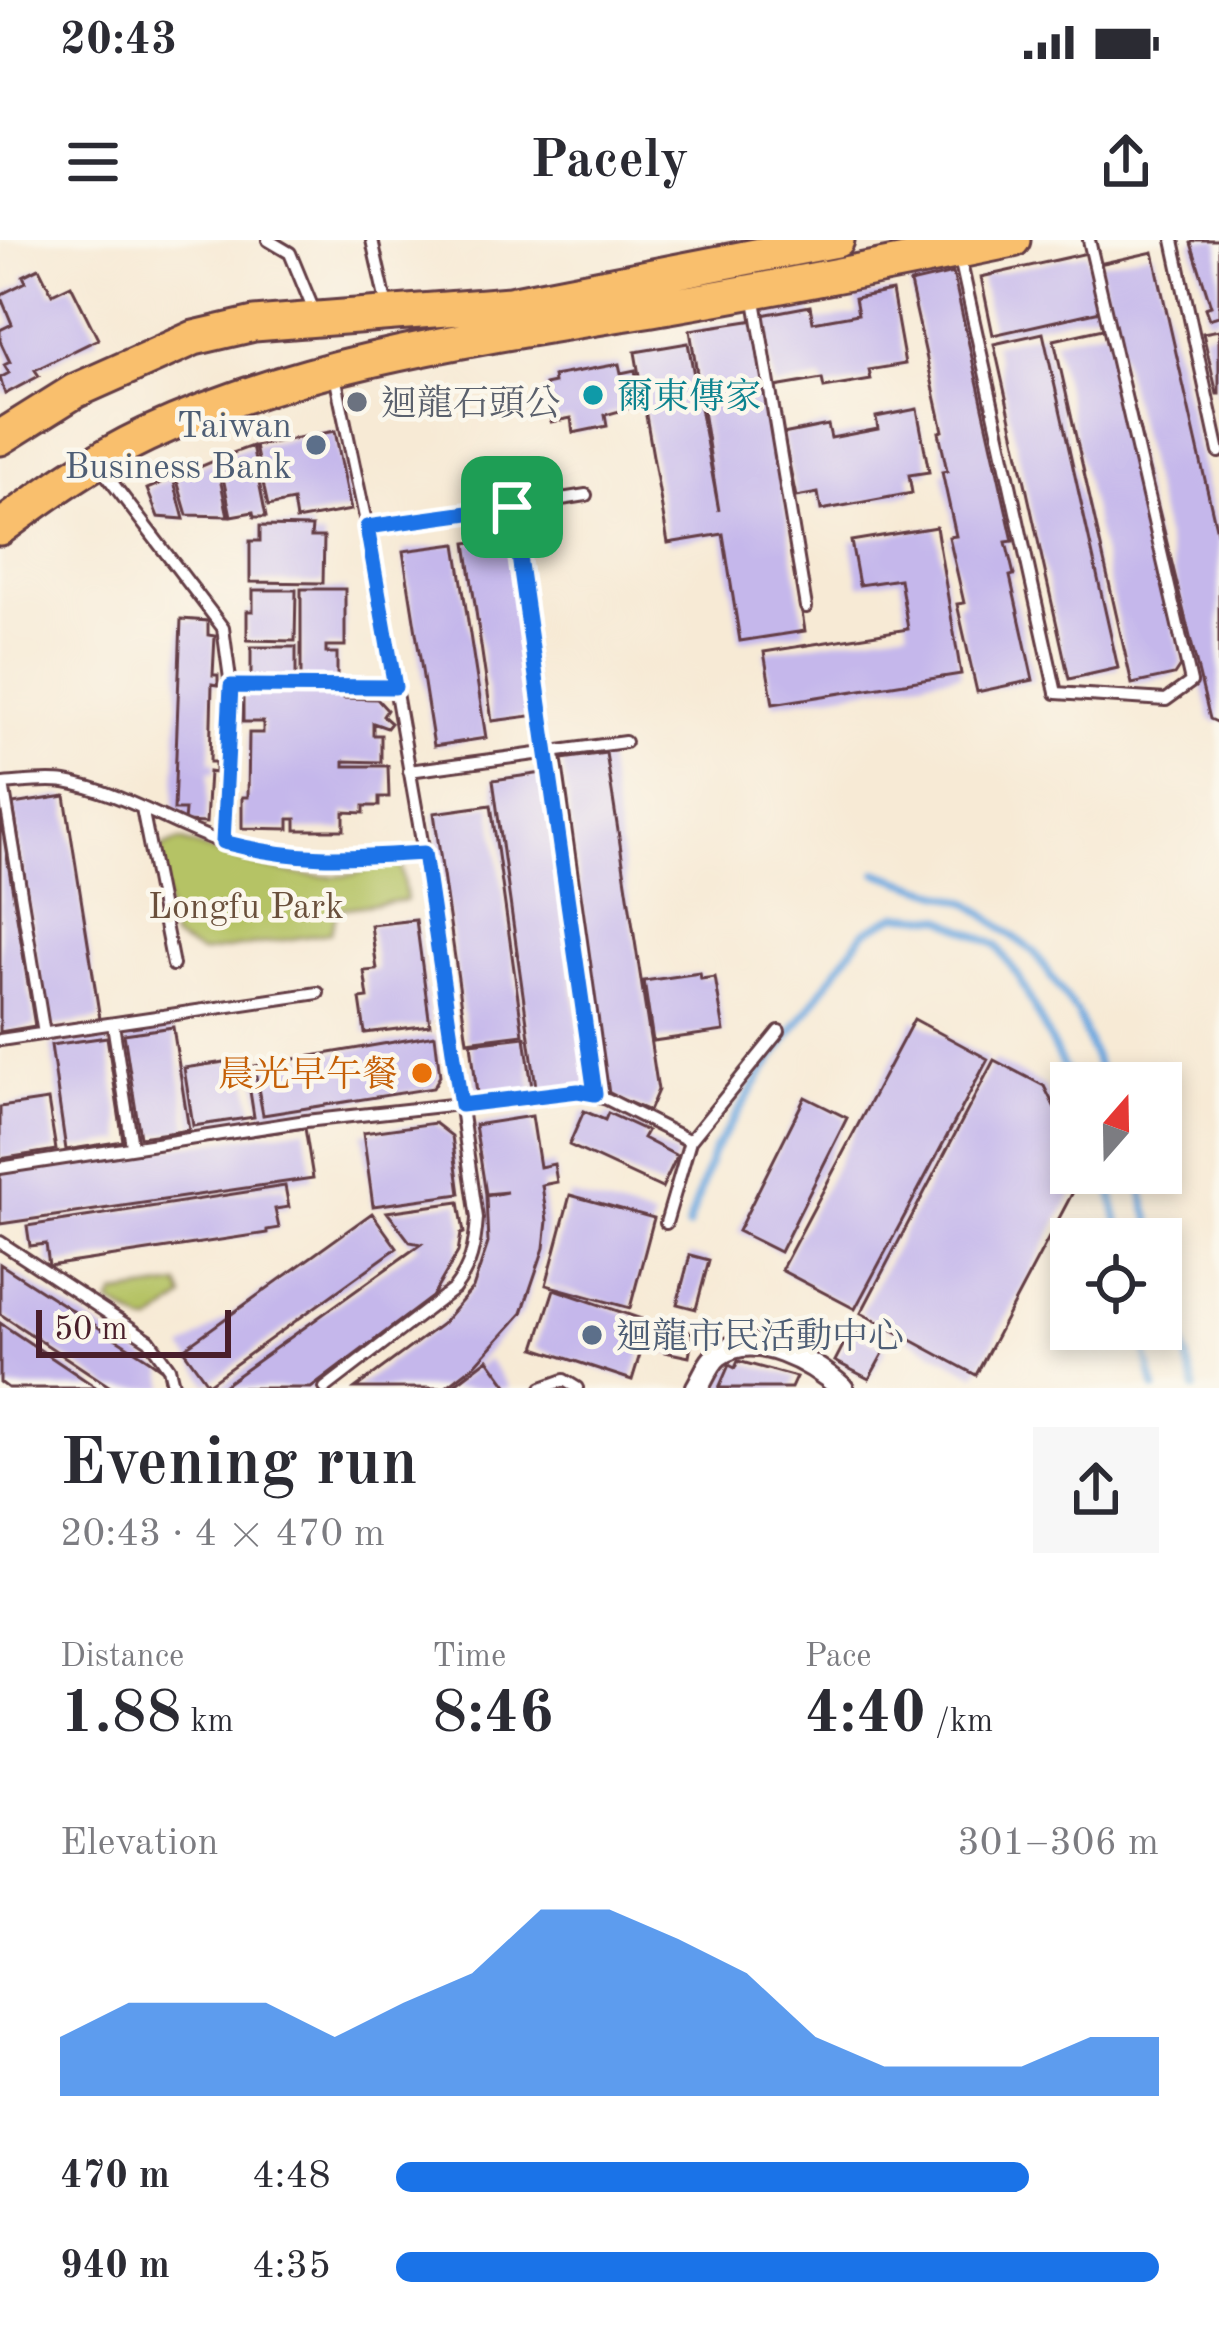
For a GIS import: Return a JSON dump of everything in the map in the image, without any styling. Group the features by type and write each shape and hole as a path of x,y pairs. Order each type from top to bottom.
{"main road":[{"path":"0,438 75,391 194,338 254,324 510,304 837,240"},
{"path":"0,528 97,461 188,418 333,368 434,345 754,291 1012,240"},
{"path":"317,319 333,368"}],"street":[{"path":"697,1388 716,1356 741,1346 770,1347 787,1354 842,1388"}],"lane":[{"path":"268,240 290,253 317,319"},
{"path":"372,240 389,314"},
{"path":"958,251 1056,693 1166,700 1191,682 1089,240"},
{"path":"1172,240 1219,452"},
{"path":"754,291 806,607"},
{"path":"325,1388 454,1289 474,1250 475,1196 410,771 333,368"},
{"path":"97,461 223,628 231,686 223,842"},
{"path":"367,527 586,495"},
{"path":"512,507 595,1094"},
{"path":"231,686 395,687"},
{"path":"410,771 625,742"},
{"path":"44,1034 2,784 64,782 223,842 272,855 318,860 424,853"},
{"path":"142,808 173,965"},
{"path":"0,1040 318,993"},
{"path":"113,1024 132,1146"},
{"path":"666,1222 690,1141 779,1031"},
{"path":"0,1168 132,1146 578,1091 595,1094 690,1141"},
{"path":"0,1242 149,1340 169,1368 174,1388"},
{"path":"542,1388 555,1380 578,1388"}],"green space":[{"name":"Longfu Park","path":"180,840 255,865 314,876 366,871 386,859 401,867 406,900 338,909 330,933 201,953 172,938 159,857 163,847"},
{"path":"179,1285 184,1298 152,1323 110,1303 116,1294"}],"building":[{"path":"1219,240 1219,316 1209,319 1205,308 1211,306 1191,243"},
{"path":"1153,252 1219,541 1219,723 1210,719 1099,264"},
{"path":"1087,253 1100,311 993,335 981,277"},
{"path":"39,268 52,294 71,285 98,339 35,370 39,376 5,394 0,378 9,373 4,365 10,362 0,330 12,324 0,295 26,282 23,276"},
{"path":"953,273 1013,541 1006,542 1014,575 1010,576 1033,680 977,692 957,604 964,603 949,537 956,536 942,472 947,471 939,432 943,431 910,283"},
{"path":"892,291 905,364 869,370 871,380 824,388 822,379 775,387 762,315 810,306 813,322 858,314 855,298"},
{"path":"755,320 805,631 740,641 723,534 668,543 635,352 688,343 719,511 690,330"},
{"path":"1107,328 1182,663 1174,675 1132,684 1054,340"},
{"path":"1219,330 1219,394 1217,394 1203,333"},
{"path":"1043,333 1118,668 1069,679 994,344"},
{"name":"爾東傳家","path":"619,364 621,373 635,370 641,405 605,415 607,426 573,433 571,418 551,422 545,385 554,383 553,376"},
{"path":"917,409 929,472 909,475 912,493 821,510 818,493 796,497 783,434 828,425 831,438 878,429 876,417"},
{"path":"335,431 351,510 296,520 293,501 268,506 255,446"},
{"path":"252,446 266,517 254,517 253,512 231,516 219,458"},
{"path":"216,460 228,516 187,515 176,477"},
{"path":"173,478 184,519 158,517 147,489"},
{"path":"260,526 312,527 311,537 324,537 323,583 250,582 250,541 260,541"},
{"path":"936,527 961,674 773,704 764,652 908,629 900,579 859,585 851,541"},
{"path":"512,537 538,715 492,721 466,543"},
{"path":"456,544 486,738 434,746 403,551"},
{"path":"301,589 345,589 345,646 326,646 326,653 337,653 337,681 301,681"},
{"path":"253,590 296,590 295,641 247,640"},
{"path":"181,619 208,621 208,635 215,636 213,675 218,675 218,685 212,684 210,762 215,762 215,773 209,772 206,823 184,822 185,810 174,810"},
{"path":"251,647 296,647 296,679 251,679"},
{"path":"243,691 344,692 344,698 377,699 391,723 387,728 373,723 373,735 381,735 381,762 344,761 344,766 388,766 389,797 379,797 379,806 364,806 364,813 344,812 344,830 296,830 296,819 289,819 289,829 242,828 242,797 248,797 249,733 263,733 263,722 243,722"},
{"path":"606,753 658,1090 649,1111 609,1094 562,759"},
{"path":"543,773 587,1087 537,1094 493,780"},
{"path":"65,796 100,1019 48,1027 13,804"},
{"path":"491,805 523,1034 467,1041 434,813"},
{"path":"0,814 35,1026 0,1032"},
{"path":"416,920 430,1025 365,1033 360,999 368,998 364,971 377,970 371,925"},
{"path":"700,973 701,979 715,977 724,1031 653,1041 644,981"},
{"path":"914,1019 988,1059 855,1309 781,1270"},
{"path":"173,1027 189,1130 140,1137 124,1034"},
{"path":"435,1035 440,1076 433,1088 263,1115 254,1066"},
{"path":"107,1037 123,1141 66,1150 51,1045"},
{"path":"525,1037 533,1095 478,1102 471,1043"},
{"path":"245,1059 254,1117 193,1126 184,1068"},
{"path":"994,1060 1044,1086 1050,1098 1050,1194 1072,1194 1059,1218 1050,1218 1050,1235 976,1375 861,1313"},
{"path":"805,1097 847,1118 780,1252 738,1231"},
{"path":"48,1100 56,1150 0,1159 0,1107"},
{"path":"584,1111 605,1120 608,1113 647,1131 643,1138 677,1156 662,1188 569,1145"},
{"path":"532,1116 540,1167 554,1164 557,1182 542,1185 547,1221 544,1248 522,1313 476,1364 445,1388 355,1388 442,1324 473,1288 488,1243 486,1196 507,1192 486,1194 475,1125"},
{"path":"435,1123 452,1136 460,1194 373,1206 363,1133"},
{"path":"305,1128 313,1178 0,1224 0,1173"},
{"path":"285,1186 289,1207 275,1209 279,1228 267,1233 49,1266 46,1244 30,1246 27,1226"},
{"path":"570,1195 654,1218 630,1308 546,1285"},
{"path":"459,1202 464,1233 432,1297 311,1388 220,1388 421,1244 410,1242 387,1212"},
{"path":"372,1213 397,1248 208,1384 183,1349"},
{"path":"690,1255 709,1260 696,1309 677,1304"},
{"path":"0,1264 163,1370 166,1388 112,1388 0,1314"},
{"name":"迴龍市民活動中心","path":"554,1289 650,1322 632,1380 535,1348"},
{"path":"0,1323 97,1388 8,1388 0,1382"},
{"path":"670,1328 693,1333 689,1357 665,1352"},
{"path":"851,1330 886,1348 869,1379 835,1361"},
{"path":"488,1359 509,1388 450,1388"},
{"path":"738,1361 796,1377 791,1388 719,1388 729,1365 735,1368"}],"waterway":[{"path":"877,873 969,903 1034,952 1078,1015 1096,1062"},
{"path":"688,1227 713,1152 764,1071 864,932 897,915 941,918 996,945 1019,977 1061,1062"},
{"path":"1112,1194 1117,1218"},
{"path":"1143,1194 1149,1218"},
{"path":"1182,1339 1195,1388"},
{"path":"1145,1350 1155,1388"}],"place":[{"name":"爾東傳家","path":"593,395"},
{"name":"迴龍石頭公","path":"357,402"},
{"name":"Taiwan Business Bank","path":"316,445"},
{"name":"晨光早午餐","path":"422,1073"},
{"name":"迴龍市民活動中心","path":"592,1335"}],"route":[{"path":"512,507 595,1094 578,1091 461,1105 424,853 318,860 272,855 223,842 231,686 395,687 367,527 512,507"}]}
